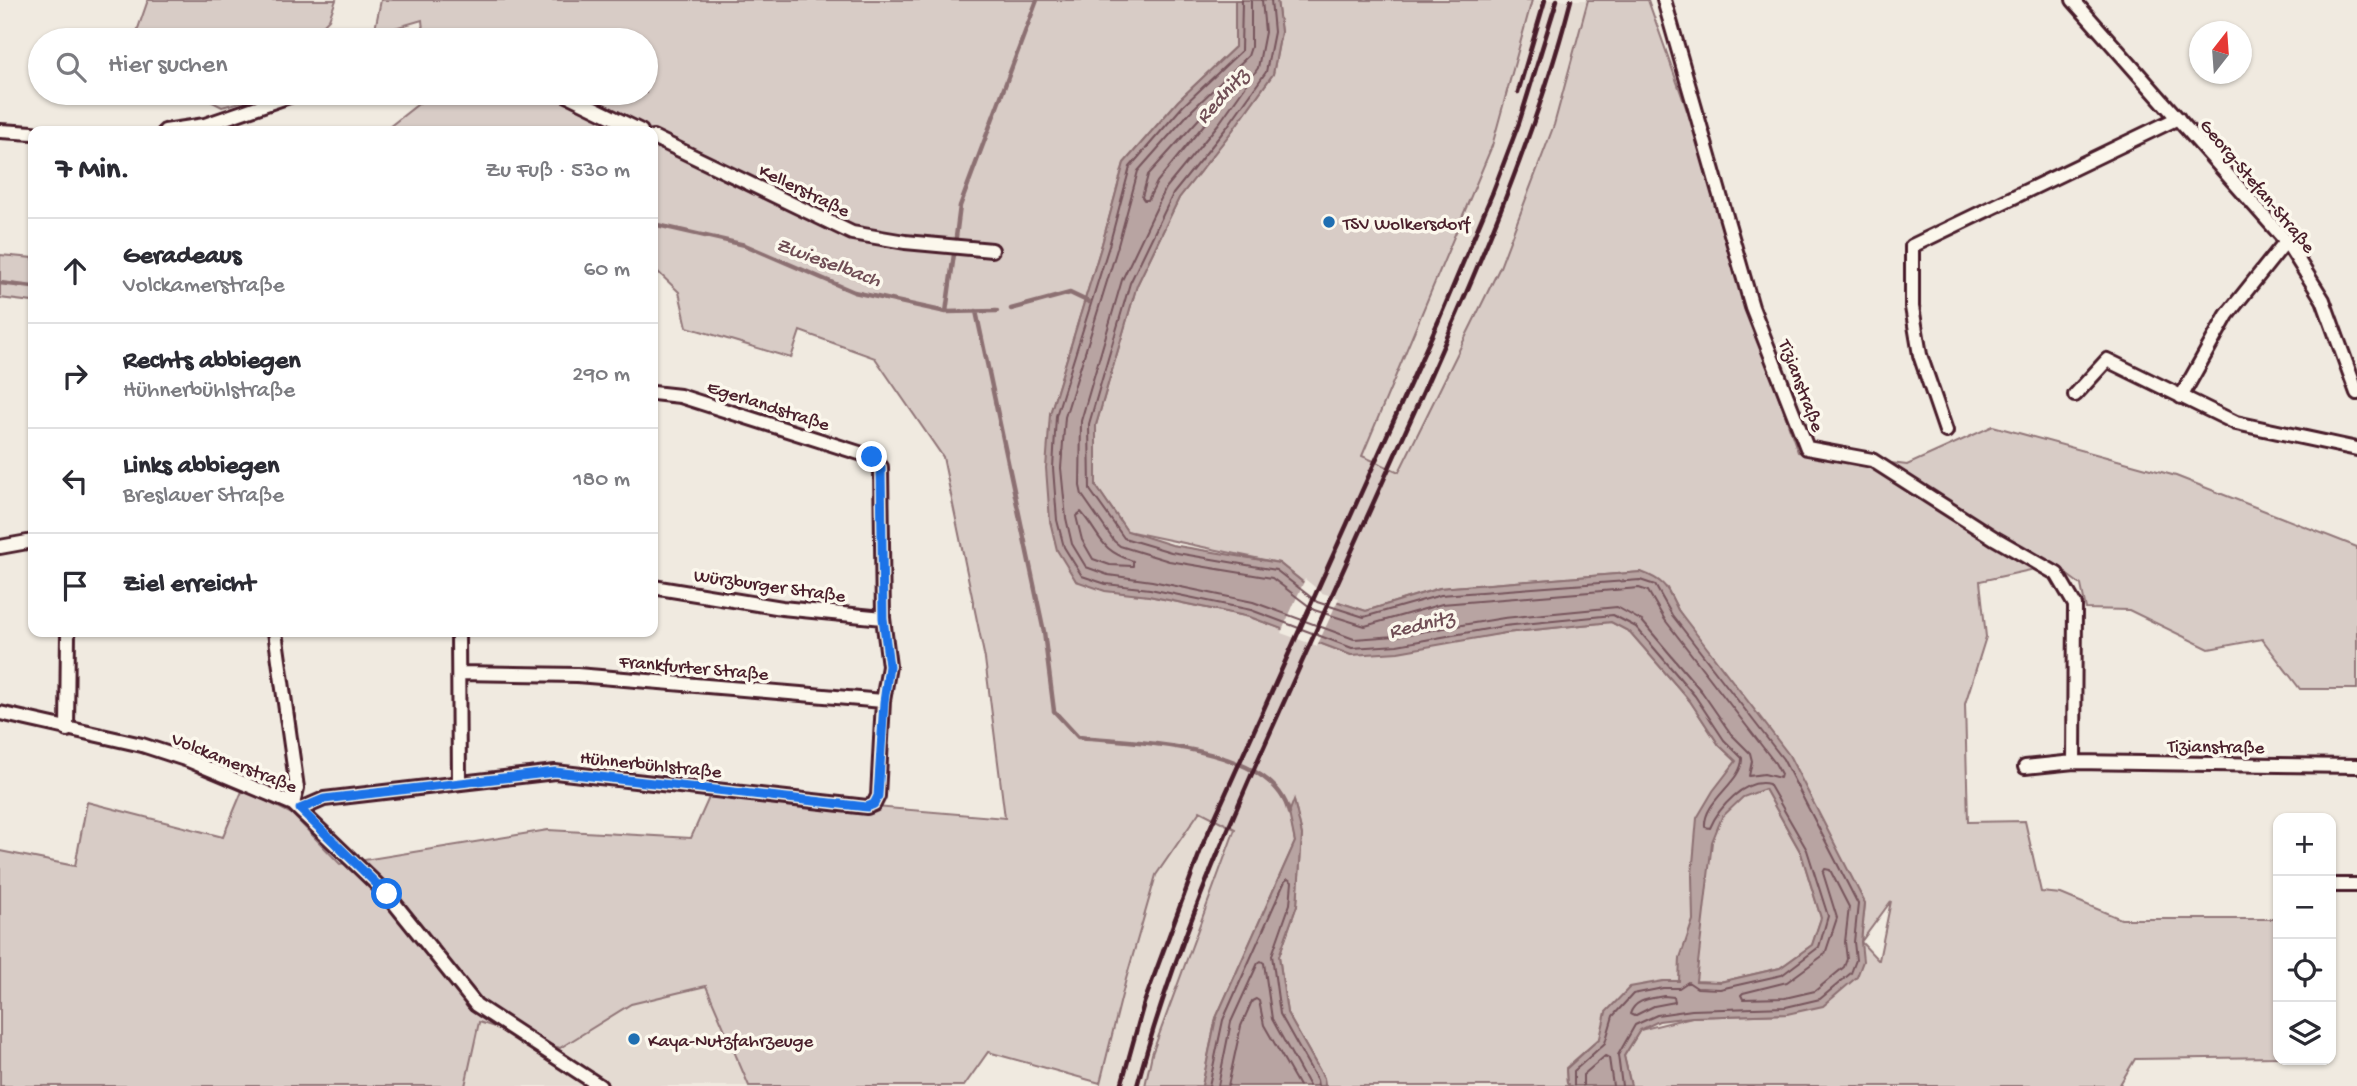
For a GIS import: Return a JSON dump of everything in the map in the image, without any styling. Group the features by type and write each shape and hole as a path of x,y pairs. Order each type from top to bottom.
{"street":[{"name":"Tizianstraße","path":"1664,0 1752,307 1807,448 1872,460 1994,538 2057,574 2075,605 2074,762"},
{"name":"Georg-Stefan-Straße","path":"2073,0 2086,5 2178,118 2286,241 2323,300 2357,393"},
{"path":"198,126 263,105"},
{"path":"588,105 631,126"},
{"name":"Georg-Stefan-Straße","path":"1946,431 1920,355 1912,307 1912,247 2178,118"},
{"path":"0,131 28,133"},
{"name":"Kellerstraße","path":"658,139 852,233 905,243 992,250"},
{"path":"2182,397 2227,315 2286,241"},
{"path":"2075,395 2107,360 2236,423 2357,449"},
{"name":"Egerlandstraße","path":"658,394 680,396 872,457 881,467 883,618"},
{"path":"0,547 28,542"},
{"name":"Würzburger Straße","path":"658,588 782,608 883,618"},
{"path":"883,618 889,666 884,702"},
{"path":"67,730 68,637"},
{"path":"276,637 297,788 297,806"},
{"path":"458,637 459,783"},
{"name":"Frankfurter Straße","path":"459,673 601,677 884,702"},
{"name":"Hühnerbühlstraße","path":"297,806 324,799 555,772 867,807 874,804 878,796 884,702"},
{"name":"Volckamerstraße","path":"0,713 142,746 188,760 297,806 387,894 476,1005 600,1086"},
{"name":"Tizianstraße","path":"2025,767 2074,762 2357,765"},
{"path":"2336,886 2357,885"}],"shaded area":[{"path":"148,0 336,0 329,19 320,28 138,28"},
{"path":"381,0 1235,0 1235,47 1178,101 1124,163 1050,414 1050,521 1076,581 1250,617 1351,655 1505,633 1611,622 1630,632 1690,701 1719,745 1764,787 1801,853 1821,918 1812,945 1780,968 1720,982 1600,1038 1566,1068 1567,1083 1570,1086 1325,1086 1324,1078 1287,1013 1279,956 1297,905 1302,835 1294,802 1290,813 1295,842 1216,1018 1202,1086 1145,1086 1152,1054 1235,829 1200,811 1156,875 1100,1083 988,1052 964,1086 749,1086 706,986 631,1004 560,1048 479,1022 465,1086 0,1086 0,851 75,866 87,802 223,837 243,789 292,814 340,864 548,830 691,838 711,793 1005,818 985,659 943,457 875,358 800,331 791,358 687,327 679,292 658,272 658,126 390,126 417,105 658,105 658,28 423,28 422,20 395,28 375,28"},
{"path":"1277,0 1532,0 1492,146 1362,456 1399,472 1500,267 1554,125 1588,0 1648,0 1702,153 1748,309 1798,452 1907,465 1993,426 2176,476 2357,547 2357,689 2300,689 2262,639 2209,649 2129,610 2086,609 2081,585 2054,565 1980,581 1986,637 1965,704 1968,822 2025,821 2041,892 2061,894 2121,919 2273,919 2273,1057 2135,1059 2119,1086 1631,1086 1624,1056 1640,1030 1692,1017 1787,1014 1857,976 1865,904 1829,835 1678,610 1667,588 1641,572 1439,588 1366,611 1320,596 1279,563 1127,531 1096,486 1096,425 1137,285 1179,198 1273,74 1281,32","holes":["1891,901 1879,960 1861,942"]},
{"path":"1532,0 1588,0 1554,125 1500,267 1399,472 1361,456 1492,146"},
{"path":"0,255 28,258 28,301 0,298"},
{"path":"1200,811 1235,828 1152,1054 1145,1086 1099,1086 1156,875"},
{"path":"706,986 749,1086 465,1086 479,1021 560,1048 631,1004"}],"water":[{"name":"Rednitz","path":"1235,0 1277,0 1281,32 1273,74 1179,198 1137,285 1096,425 1096,486 1127,531 1172,545 1279,563 1320,596 1366,611 1440,588 1641,572 1661,582 1678,610 1789,755 1865,903 1861,942 1863,961 1857,977 1823,1006 1787,1014 1692,1017 1659,1021 1640,1030 1624,1056 1631,1086 1570,1086 1567,1083 1566,1069 1600,1038 1606,1012 1630,987 1679,981 1680,958 1693,920 1692,875 1697,818 1736,761 1719,745 1690,701 1630,632 1611,622 1505,633 1398,652 1351,655 1250,617 1149,596 1105,591 1076,581 1057,550 1050,521 1046,468 1050,414 1124,163 1178,101 1235,47","holes":["1765,789 1801,853 1821,918 1812,945 1780,968 1720,982 1696,981 1712,842 1722,817 1743,797"]},
{"path":"1294,800 1302,835 1297,905 1279,956 1287,1013 1324,1078 1325,1086 1202,1086 1216,1018 1295,842 1289,813"}],"pier":[{"path":"1305,579 1322,593 1339,598 1317,646 1281,633"}],"waterway":[{"path":"956,237 960,206 1037,0"},
{"name":"Zwieselbach","path":"658,225 745,245 854,292 946,312 997,311"},
{"path":"946,312 954,254"},
{"name":"Zwieselbach","path":"0,283 28,286"},
{"path":"1011,309 1070,293 1089,302"},
{"path":"976,311 1044,632 1054,711 1078,737 1165,745 1230,760 1257,773 1278,790 1289,813"}],"railway":[{"path":"1518,92 1545,0"},
{"path":"1121,1086 1144,1003 1203,844 1438,322 1492,194 1519,123 1557,0"},
{"path":"1137,1086 1166,990 1219,850 1486,246 1541,100 1571,0"}],"place":[{"name":"TSV Wolkersdorf","path":"1329,222"},
{"name":"Kaya-Nutzfahrzeuge","path":"634,1039"}],"route":[{"path":"387,894 300,809 324,799 555,772 867,807 874,804 878,796 889,666 883,618 881,467 872,457"}]}
